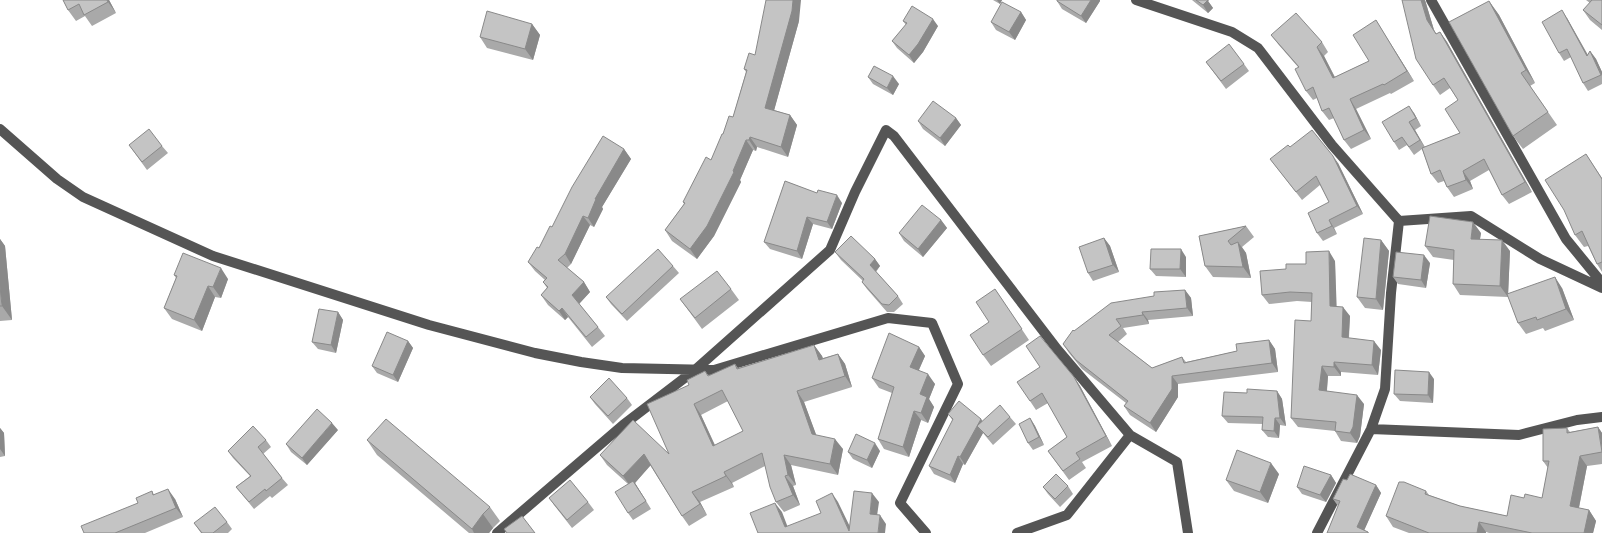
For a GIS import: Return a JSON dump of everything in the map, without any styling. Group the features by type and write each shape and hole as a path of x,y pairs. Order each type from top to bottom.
{"street":[{"path":"1136,0 1232,32 1258,48 1332,145 1399,221 1391,293 1384,389 1371,429 1318,533"},
{"path":"1431,0 1566,239 1602,283"},
{"path":"0,129 57,179 83,197 213,256 429,324 536,353 622,368 714,370 888,318 932,323 958,384 900,504 926,533"},
{"path":"497,533 623,425 695,370 830,250 855,192 886,130 894,136 1057,349 1130,435 1177,462 1188,533"},
{"path":"1399,221 1471,216 1540,259 1602,288"},
{"path":"1371,429 1519,435 1577,420 1602,417"},
{"path":"1017,533 1067,515 1130,435"}],"building":[{"path":"63,0 107,0 108,2 84,15 79,4 68,10"},
{"path":"766,0 793,0 792,11 765,108 790,115 781,147 750,137 749,140 746,140 733,171 734,172 707,226 690,249 665,230 685,203 683,202 706,157 711,160 723,134 729,116 733,117 747,70 744,69 749,53 755,55"},
{"path":"1057,0 1091,0 1081,16"},
{"path":"1196,0 1208,0 1203,5"},
{"path":"1402,0 1421,0 1427,20 1436,34 1440,32 1525,182 1502,195 1484,159 1463,171 1466,180 1447,187 1440,170 1431,174 1422,148 1460,133 1445,109 1458,100 1444,78 1433,85 1416,59"},
{"path":"1592,0 1602,0 1602,25 1583,10"},
{"path":"1489,1 1526,70 1521,73 1548,112 1513,136 1449,22"},
{"path":"1002,2 1021,12 1009,32 991,22"},
{"path":"912,6 933,19 918,44 909,55 892,41 907,23 903,21"},
{"path":"1562,10 1587,56 1590,51 1601,75 1583,83 1567,49 1559,53 1542,22"},
{"path":"487,11 532,24 525,49 480,37"},
{"path":"1296,13 1322,42 1317,47 1333,78 1369,61 1353,35 1376,20 1407,71 1384,85 1383,84 1350,99 1364,130 1344,140 1329,108 1322,111 1313,87 1306,91 1295,69 1299,67 1271,35"},
{"path":"1229,44 1244,64 1221,81 1206,62"},
{"path":"874,66 893,76 887,88 868,77"},
{"path":"933,101 956,118 940,138 918,121"},
{"path":"1409,106 1416,118 1409,122 1420,140 1409,147 1402,137 1394,142 1382,122"},
{"path":"149,129 162,146 142,162 129,145"},
{"path":"1312,130 1333,156 1357,206 1329,220 1332,226 1317,233 1308,213 1329,202 1316,176 1296,192 1270,159 1288,145 1290,147"},
{"path":"603,136 624,149 595,199 588,218 583,216 565,254 558,260 584,282 572,295 598,327 586,337 562,308 559,311 541,295 548,287 543,282 547,278 528,262 537,247 539,248 550,226 552,227 572,187"},
{"path":"1586,154 1602,179 1602,262 1597,264 1582,231 1575,235 1564,210 1545,180"},
{"path":"785,181 817,193 818,190 837,195 827,222 807,217 797,251 764,242"},
{"path":"922,205 941,220 918,249 899,233"},
{"path":"1430,216 1473,222 1471,239 1502,240 1500,286 1453,284 1454,250 1425,246"},
{"path":"1246,226 1228,241 1231,245 1238,242 1243,267 1205,266 1199,236"},
{"path":"851,236 875,259 870,265 898,296 889,305 882,304 862,282 864,279 835,252"},
{"path":"1104,238 1113,265 1088,273 1079,247"},
{"path":"1364,238 1381,240 1376,299 1357,297"},
{"path":"658,249 673,266 622,314 606,297"},
{"path":"1151,249 1181,249 1180,269 1150,269"},
{"path":"1329,251 1330,306 1343,307 1342,337 1374,341 1372,365 1334,362 1334,367 1322,366 1319,390 1357,395 1353,427 1350,433 1335,431 1336,422 1291,418 1295,320 1311,321 1312,293 1290,292 1262,295 1260,271 1286,269 1286,264 1306,264 1306,252"},
{"path":"1396,252 1424,255 1421,280 1393,277"},
{"path":"183,253 221,268 213,287 208,286 194,320 164,308 177,276 174,275"},
{"path":"717,271 731,289 695,318 680,299"},
{"path":"1555,277 1566,309 1537,320 1536,317 1518,323 1507,294"},
{"path":"0,286 2,306 0,306"},
{"path":"995,289 1022,329 983,355 970,335 989,322 976,302"},
{"path":"1185,290 1187,308 1142,312 1143,315 1116,319 1121,326 1109,335 1152,368 1182,357 1184,363 1237,351 1236,344 1269,340 1272,363 1172,376 1172,389 1150,423 1124,406 1128,401 1076,360 1063,344 1073,330 1074,331 1111,303 1154,296 1154,292"},
{"path":"319,309 338,312 331,345 312,342"},
{"path":"387,332 408,341 393,375 372,366"},
{"path":"889,333 919,347 910,367 928,374 920,394 927,397 921,413 914,411 903,447 878,439 894,387 872,378"},
{"path":"1040,336 1074,377 1106,436 1076,453 1080,459 1063,471 1048,451 1067,437 1042,393 1030,401 1017,382 1040,367 1026,346"},
{"path":"814,345 819,360 838,354 845,376 797,391 812,434 835,439 830,464 784,455 788,475 785,476 793,495 776,502 770,487 762,453 724,472 726,476 692,492 700,504 682,516 644,454 623,476 600,455 633,420 669,454 647,404 689,385 687,380 705,371 708,376 735,364 737,369","holes":["722,390 743,431 713,446 694,404"]},
{"path":"1395,370 1429,372 1428,395 1394,394"},
{"path":"609,378 627,398 608,416 590,397"},
{"path":"1247,389 1277,391 1280,418 1275,418 1274,431 1262,430 1263,417 1222,416 1224,392 1247,393"},
{"path":"959,401 981,419 960,457 958,456 950,475 929,466 953,419 948,414"},
{"path":"1000,405 1010,417 988,437 977,426"},
{"path":"317,409 332,423 302,458 286,444"},
{"path":"1030,418 1039,437 1028,443 1019,424"},
{"path":"386,419 490,507 472,529 367,440"},
{"path":"253,426 266,440 258,447 282,478 249,502 236,487 251,476 228,451"},
{"path":"1598,427 1602,452 1580,456 1570,506 1589,510 1584,533 1532,533 1479,522 1477,533 1429,533 1386,516 1399,482 1404,482 1426,491 1425,494 1460,506 1507,516 1511,495 1524,498 1525,494 1542,498 1549,461 1543,461 1543,429 1567,428 1567,433"},
{"path":"856,434 875,443 867,460 848,452"},
{"path":"1237,450 1271,463 1260,492 1226,480"},
{"path":"1304,466 1331,475 1320,495 1297,487"},
{"path":"1056,474 1068,486 1055,499 1043,487"},
{"path":"1350,474 1376,485 1357,527 1368,533 1327,533 1340,501 1333,499 1343,479 1347,480"},
{"path":"570,480 588,502 567,520 549,498"},
{"path":"633,481 646,501 628,513 615,492"},
{"path":"168,489 176,508 115,533 84,533 81,526 138,503 136,498 152,491 153,495"},
{"path":"854,491 872,493 870,514 880,515 878,533 758,533 750,513 775,503 785,527 821,513 816,501 832,493 849,531"},
{"path":"215,507 227,522 213,533 202,533 194,523"},
{"path":"522,516 535,533 507,533 504,529"}]}
